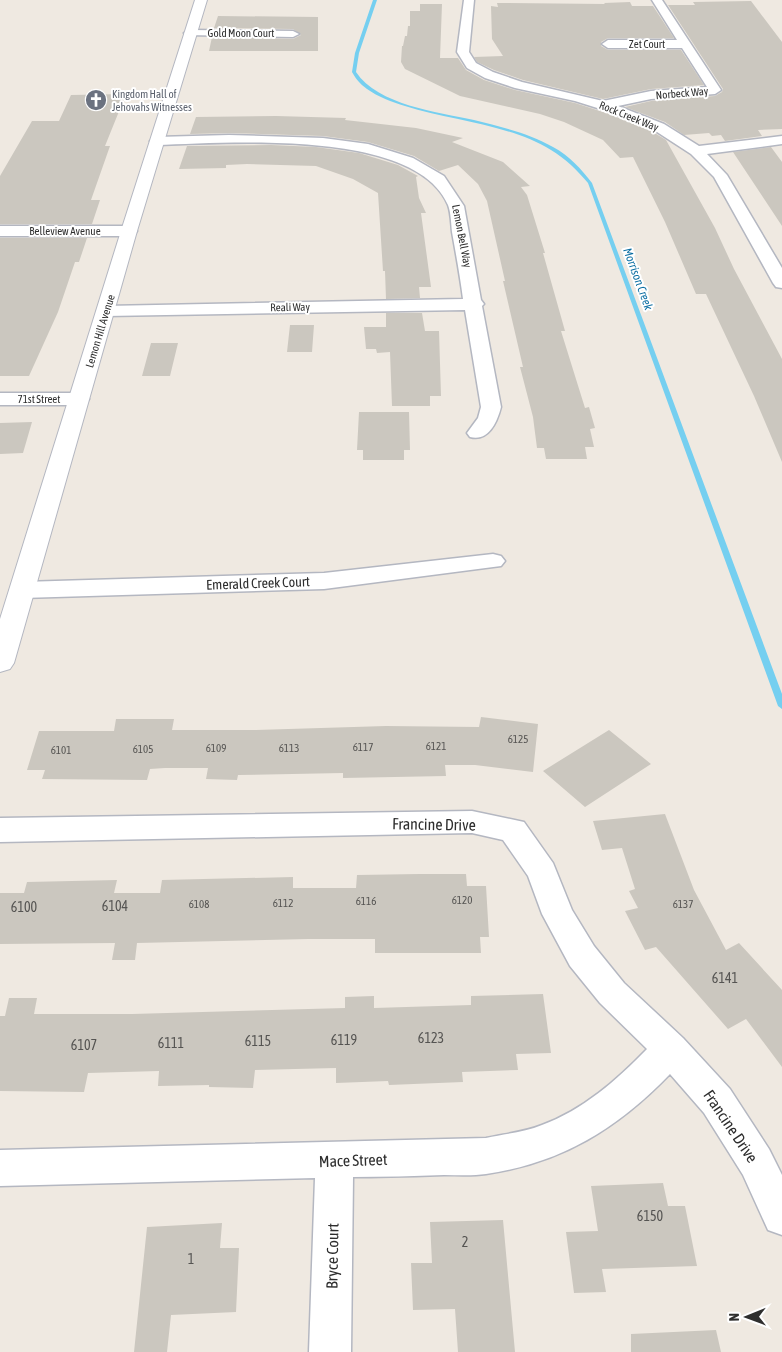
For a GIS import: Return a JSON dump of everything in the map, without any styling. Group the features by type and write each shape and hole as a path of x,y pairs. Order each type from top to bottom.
{"street":[{"name":"Lemon Hill Avenue","path":"0,663 129,231 201,0"},
{"name":"Rock Creek Way","path":"469,0 463,52 471,65 504,81 603,105 659,128 696,151 720,175 782,283"},
{"name":"Norbeck Way","path":"603,105 652,95 715,90 657,0"},
{"name":"Gold Moon Court","path":"190,33 292,34"},
{"name":"Zet Court","path":"608,44 686,44"},
{"path":"696,151 782,140"},
{"name":"Lemon Bell Way","path":"157,141 316,141 368,148 405,159 446,184 453,195 475,304 491,407 488,419 477,432"},
{"name":"Belleview Avenue","path":"0,231 129,231"},
{"name":"Reali Way","path":"106,311 475,304"},
{"name":"71st Street","path":"0,399 79,399"},
{"name":"Emerald Creek Court","path":"22,590 324,581 493,561"},
{"name":"Francine Drive","path":"0,830 472,822 513,830 542,872 558,914 582,956 612,994 671,1050 717,1101 756,1162 782,1216"},
{"name":"Mace Street","path":"0,1168 486,1156 544,1143 596,1118 632,1090 671,1050"},
{"name":"Bryce Court","path":"330,1352 334,1161"}],"building":[{"path":"751,1 782,42 782,129 758,130 762,136 725,141 721,135 712,136 709,133 684,135 665,122 625,107 651,101 715,96 722,92 723,89 668,5 695,5 693,2"},
{"path":"630,2 632,6 653,6 674,38 608,38 601,42 601,46 608,50 681,50 704,85 651,89 603,99 523,80 494,70 477,62 474,57 503,56 492,39 491,6 498,7 497,3 605,4"},
{"path":"420,4 442,4 440,58 458,58 466,70 484,80 515,90 575,103 609,114 653,132 666,140 715,228 734,269 782,359 782,462 754,396 706,294 696,294 665,222 633,157 620,158 603,140 564,122 540,114 460,96 405,69 401,62 402,46 405,36 407,36 408,26 410,26 410,11 420,11"},
{"path":"218,16 318,17 318,51 209,51 212,37 293,39 301,35 293,29 214,28"},
{"path":"126,94 105,146 110,146 91,200 100,200 92,224 0,224 0,176 32,121 59,121 71,95"},
{"path":"276,116 346,118 345,120 416,128 463,138 452,142 503,162 530,186 521,187 527,195 545,253 543,253 565,331 561,331 585,408 589,407 595,428 590,429 594,447 585,447 587,459 546,459 544,448 537,448 533,417 520,367 523,367 503,281 505,281 487,201 478,184 458,165 439,171 414,156 368,142 323,136 229,133 190,134 196,117"},
{"path":"271,145 316,147 359,153 398,165 418,176 416,177 419,198 426,213 421,213 431,287 419,287 420,298 386,299 378,193 353,179 316,166 247,164 226,165 226,168 179,169 187,146"},
{"path":"771,147 782,162 782,226 733,152"},
{"path":"0,238 87,238 79,262 75,262 58,312 29,376 0,376"},
{"path":"386,313 422,313 425,331 439,331 441,396 430,396 430,406 392,406 390,352 377,353 376,349 366,349 364,327 386,327"},
{"path":"290,325 314,325 312,352 287,352"},
{"path":"151,343 178,343 170,376 142,376"},
{"path":"359,412 409,412 410,450 404,450 404,460 363,460 363,450 357,450"},
{"path":"32,422 23,453 0,454 0,423"},
{"path":"481,717 538,724 533,772 475,765 445,765 446,776 343,778 343,773 238,775 237,780 206,779 208,768 165,768 150,769 147,780 42,779 45,770 27,770 39,731 114,731 116,719 174,719 172,730 256,730 386,726 479,727"},
{"path":"609,730 651,764 585,807 543,771"},
{"path":"665,814 694,890 726,950 739,943 782,990 782,1067 746,1019 728,1029 656,947 645,950 625,911 638,908 629,891 635,889 622,848 602,850 593,821"},
{"path":"466,874 467,886 486,886 489,937 480,937 481,953 375,953 375,939 308,939 137,943 135,960 112,960 115,943 0,944 0,893 24,893 27,882 117,880 114,893 160,893 162,880 293,877 293,888 356,888 357,875"},
{"path":"543,994 551,1053 516,1054 518,1070 462,1072 463,1082 389,1085 388,1081 336,1083 336,1068 255,1070 253,1088 209,1087 209,1085 158,1086 159,1071 88,1073 84,1092 0,1091 0,1016 5,1016 9,998 37,998 34,1014 132,1014 345,1008 345,997 374,996 374,1008 471,1005 471,996"},
{"path":"663,1183 668,1206 685,1206 697,1266 602,1269 606,1292 574,1293 566,1232 598,1231 591,1186"},
{"path":"503,1220 515,1352 458,1352 455,1309 413,1310 411,1263 432,1263 430,1222"},
{"path":"222,1223 220,1248 239,1248 236,1312 171,1315 167,1352 134,1352 147,1227"},
{"path":"716,1330 721,1352 631,1352 631,1334"}],"waterway":[{"name":"Morrison Creek","path":"375,0 357,53 354,72 367,87 397,102 421,110 528,137 553,148 574,163 590,183 782,706"}],"place":[{"name":"Kingdom Hall of Jehovahs Witnesses","path":"96,100"}]}
